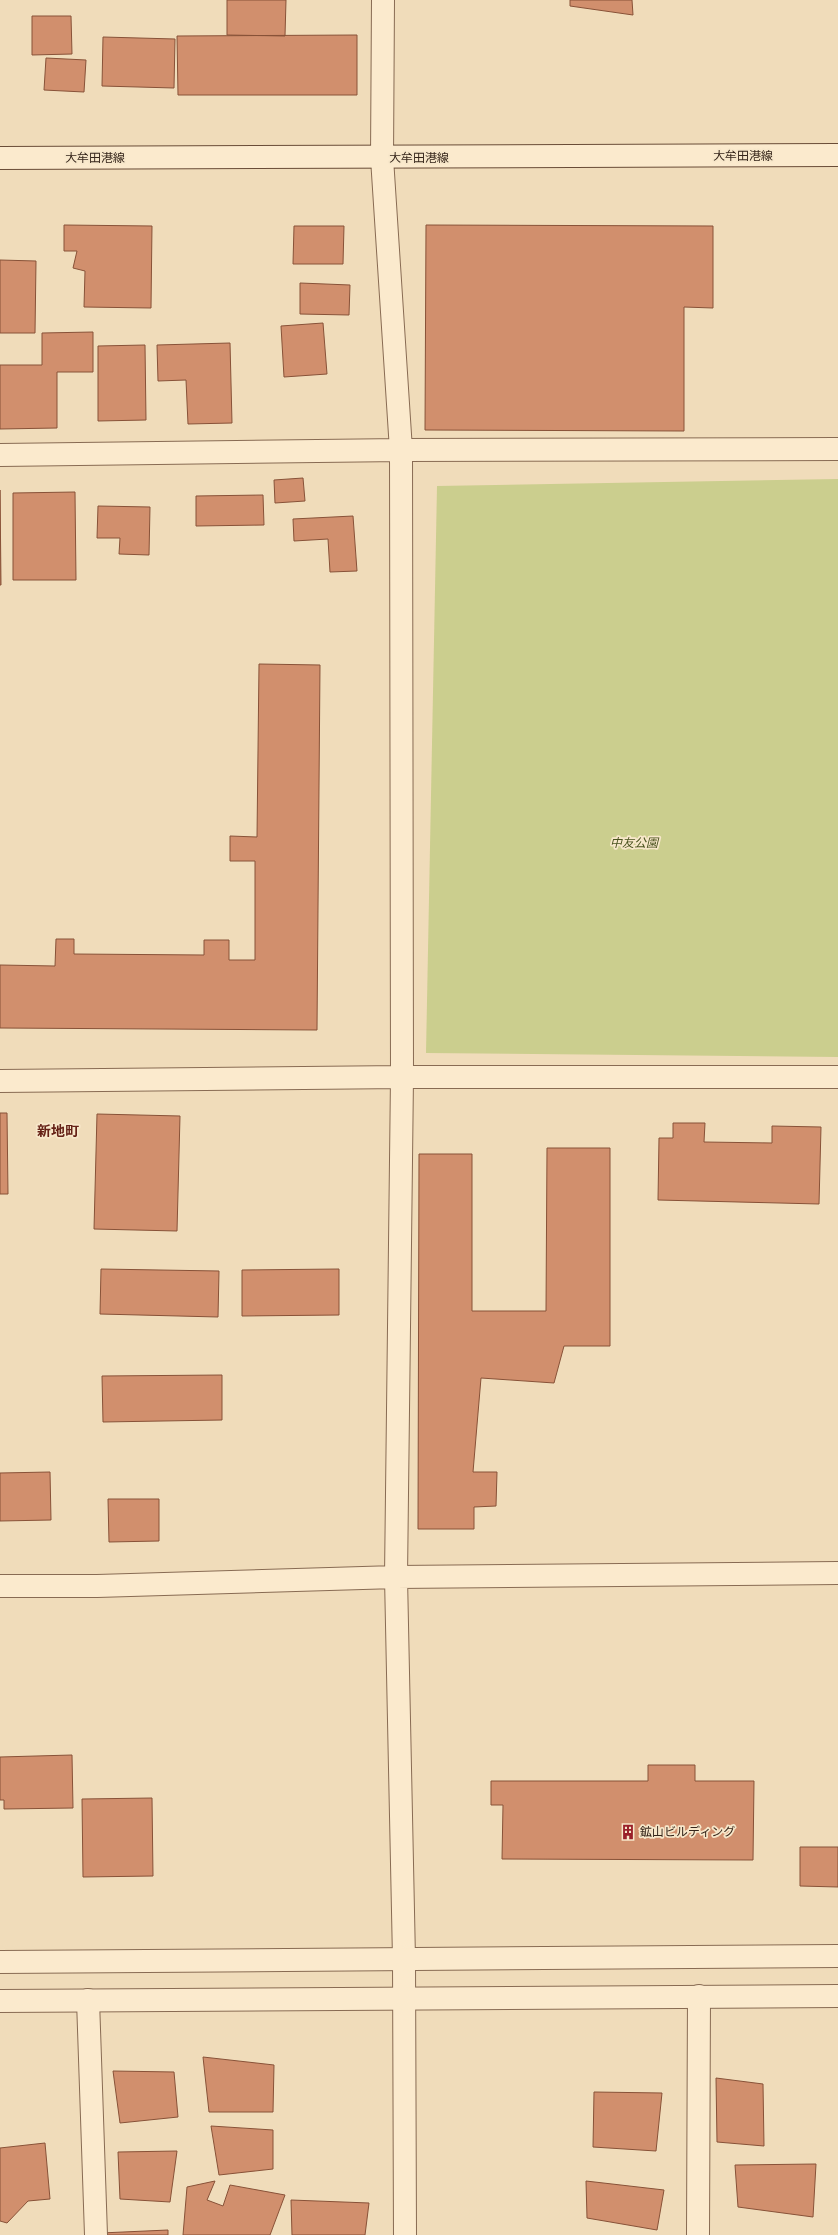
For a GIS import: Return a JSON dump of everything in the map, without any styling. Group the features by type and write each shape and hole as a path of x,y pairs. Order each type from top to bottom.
{"street":[{"path":"382,0 382,158 401,450 402,1076 396,1577 404,1959 405,2235"},
{"name":"大牟田港線","path":"0,158 382,158 838,155"},
{"path":"0,455 401,450 838,449"},
{"path":"0,1081 402,1076 838,1077"},
{"path":"0,1586 98,1586 396,1577 838,1573"},
{"path":"0,1962 838,1956"},
{"path":"698,2235 699,1996"},
{"path":"0,2001 404,1997 838,1996"},
{"path":"88,2000 96,2235"}],"green space":[{"name":"中友公園","path":"838,479 838,1057 426,1053 437,486"}],"building":[{"path":"227,0 286,0 285,36 227,35"},
{"path":"570,0 632,0 633,15 570,6"},
{"path":"32,16 71,16 72,54 32,55"},
{"path":"357,35 357,95 178,95 177,36"},
{"path":"103,37 175,39 174,88 102,86"},
{"path":"46,58 86,60 84,92 44,90"},
{"path":"64,225 152,226 151,308 84,307 85,271 73,268 77,251 64,251"},
{"path":"426,225 713,226 713,308 684,307 684,431 425,430"},
{"path":"294,226 344,226 343,264 293,264"},
{"path":"0,260 36,261 35,333 0,333"},
{"path":"300,283 350,285 349,315 300,314"},
{"path":"323,323 327,374 284,377 281,326"},
{"path":"93,332 93,372 57,372 57,428 0,429 0,365 42,365 42,333"},
{"path":"230,343 232,423 188,424 186,380 158,381 157,345"},
{"path":"145,345 146,420 98,421 98,346"},
{"path":"303,478 305,501 275,503 274,480"},
{"path":"0,490 1,585 0,585"},
{"path":"75,492 76,580 13,580 13,493"},
{"path":"263,495 264,525 196,526 196,496"},
{"path":"98,506 150,507 149,555 119,554 120,538 97,538"},
{"path":"353,516 357,571 330,572 328,539 294,541 293,519"},
{"path":"259,664 320,665 317,1030 0,1028 0,965 55,966 56,939 74,939 74,954 204,955 204,940 229,940 229,960 255,960 255,861 230,861 230,836 257,837"},
{"path":"0,1113 7,1113 8,1194 0,1194"},
{"path":"97,1114 180,1116 177,1231 94,1229"},
{"path":"673,1123 705,1123 704,1142 772,1143 772,1126 821,1127 819,1204 658,1200 659,1138 673,1138"},
{"path":"547,1148 610,1148 610,1346 564,1346 554,1383 481,1378 473,1472 497,1472 496,1506 474,1507 474,1529 418,1529 419,1154 472,1154 472,1311 546,1311"},
{"path":"101,1269 219,1271 218,1317 100,1314"},
{"path":"339,1269 339,1315 242,1316 242,1270"},
{"path":"222,1375 222,1420 103,1422 102,1376"},
{"path":"50,1472 51,1520 0,1521 0,1473"},
{"path":"108,1499 159,1499 159,1541 109,1542"},
{"path":"72,1755 73,1808 4,1809 4,1800 0,1800 0,1757"},
{"name":"鉱山ビルディング","path":"648,1765 695,1765 695,1781 754,1781 753,1860 502,1859 503,1805 491,1805 491,1781 648,1781"},
{"path":"152,1798 153,1876 83,1877 82,1799"},
{"path":"800,1847 838,1847 838,1887 800,1886"},
{"path":"203,2057 274,2065 273,2112 209,2112"},
{"path":"113,2071 174,2072 178,2117 120,2123"},
{"path":"716,2078 763,2084 764,2146 717,2142"},
{"path":"594,2092 662,2093 656,2151 593,2147"},
{"path":"211,2126 273,2130 273,2169 219,2175"},
{"path":"45,2143 50,2199 28,2201 7,2223 0,2221 0,2148"},
{"path":"177,2151 170,2202 120,2199 118,2152"},
{"path":"816,2164 813,2217 738,2207 735,2165"},
{"path":"215,2181 207,2200 223,2206 230,2185 285,2195 270,2235 183,2235 187,2187"},
{"path":"586,2181 664,2190 657,2230 587,2218"},
{"path":"291,2200 369,2203 365,2235 292,2235"},
{"path":"168,2230 168,2235 102,2235 101,2233"}],"place":[{"name":"鉱山ビルディング","path":"628,1832"}],"district":[{"name":"新地町","path":"58,1131"}]}
